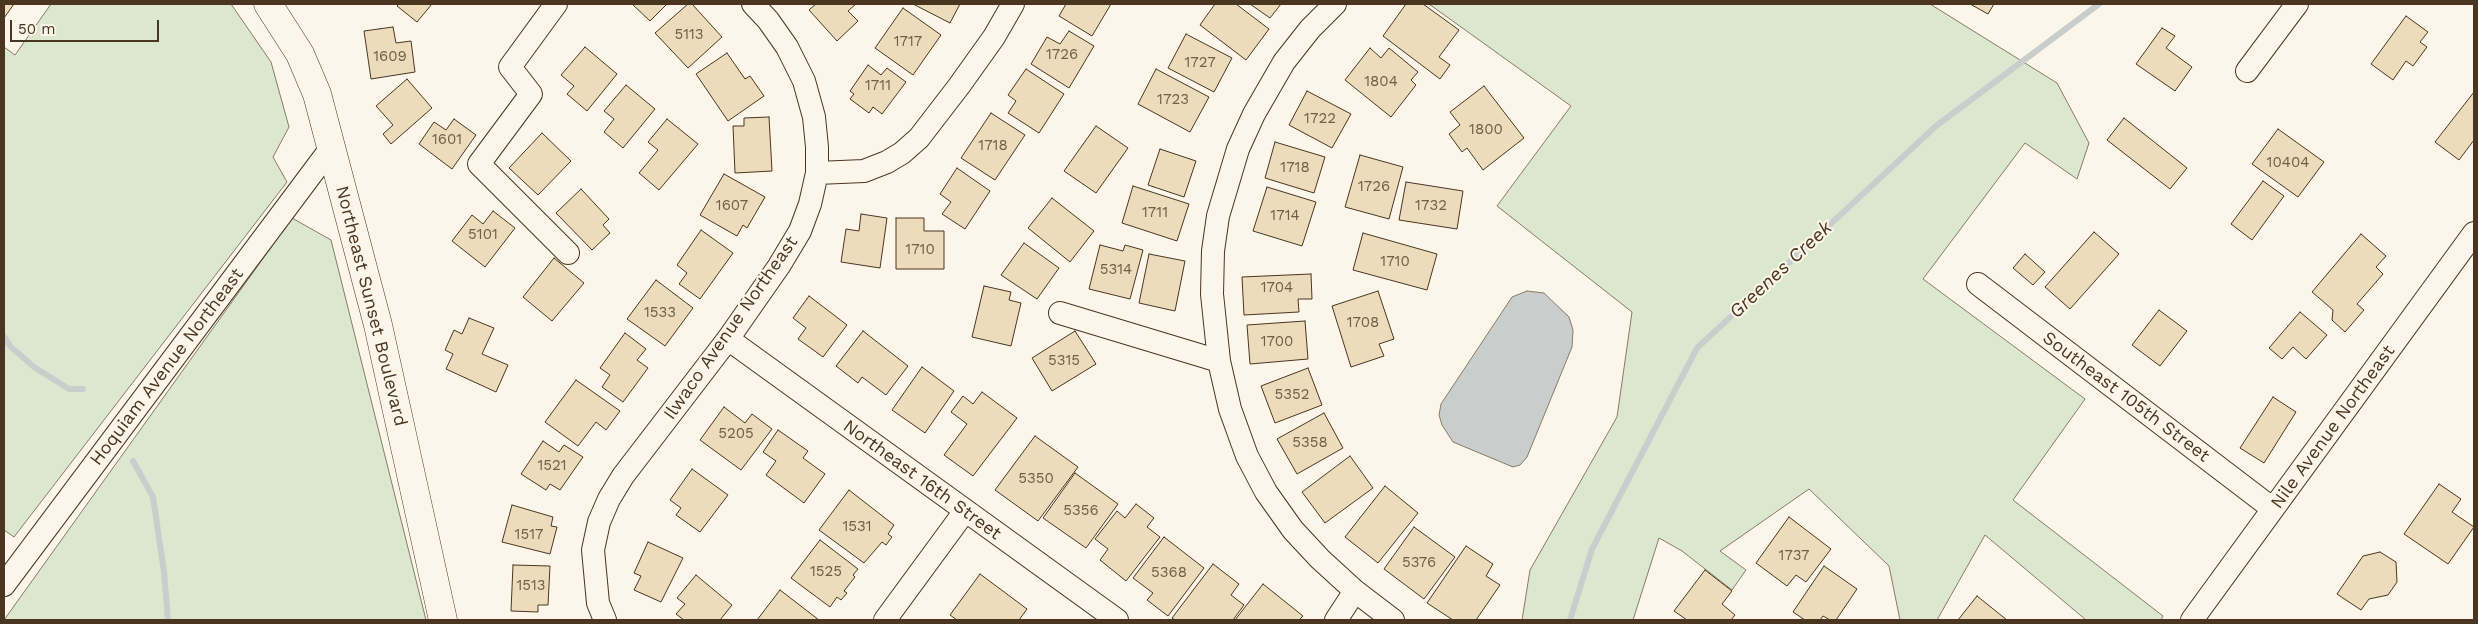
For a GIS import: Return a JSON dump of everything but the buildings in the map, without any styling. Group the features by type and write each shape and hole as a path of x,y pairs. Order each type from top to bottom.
{"main road":[{"name":"Northeast Sunset Boulevard","path":"268,4 300,54 317,94 378,325 443,620"}],"street":[{"path":"556,4 510,67 531,94 479,164 568,253"},
{"name":"Ilwaco Avenue Northeast","path":"605,620 598,603 593,550 599,522 609,499 623,476 728,340 779,266 800,231 810,204 817,173 814,117 804,81 787,47 768,20 752,4"},
{"path":"817,173 864,171 887,162 902,153 919,138 959,86 994,37 1013,4"},
{"path":"1336,4 1310,28 1284,62 1254,114 1238,149 1218,216 1213,251 1212,294 1219,361 1230,408 1247,456 1266,492 1293,530 1320,559 1355,591 1393,620"},
{"path":"2248,71 2297,4"},
{"name":"Hoquiam Avenue Northeast","path":"4,585 330,148"},
{"name":"Nile Avenue Northeast","path":"2192,620 2474,233"},
{"name":"Southeast 105th Street","path":"1978,284 2273,509"},
{"path":"1060,313 1219,361"},
{"name":"Northeast 16th Street","path":"728,340 1117,620"},
{"path":"885,620 965,511"},
{"path":"1336,620 1355,591"}],"green space":[{"path":"51,4 231,4 271,62 289,127 273,157 287,182 14,537 4,530 4,47 15,55"},
{"path":"1429,4 1930,4 2057,83 2089,143 2077,179 2025,143 1923,279 2085,399 2013,500 2163,616 2161,620 2086,620 1985,535 1937,620 1900,620 1889,566 1809,489 1720,551 1746,570 1732,590 1682,551 1659,538 1633,620 1522,620 1530,570 1617,417 1632,312 1497,206 1571,106"},
{"path":"292,218 331,240 426,620 4,620"}],"shaded area":[{"path":"1527,291 1544,293 1569,317 1573,330 1572,347 1527,457 1520,465 1513,467 1453,442 1442,425 1439,415 1441,404 1512,297"}],"waterway":[{"name":"Greenes Creek","path":"1570,620 1592,549 1697,348 1936,126 2099,4"},
{"path":"4,337 11,347 34,367 69,389 83,389"},
{"path":"133,461 153,497 164,572 168,620"}]}
